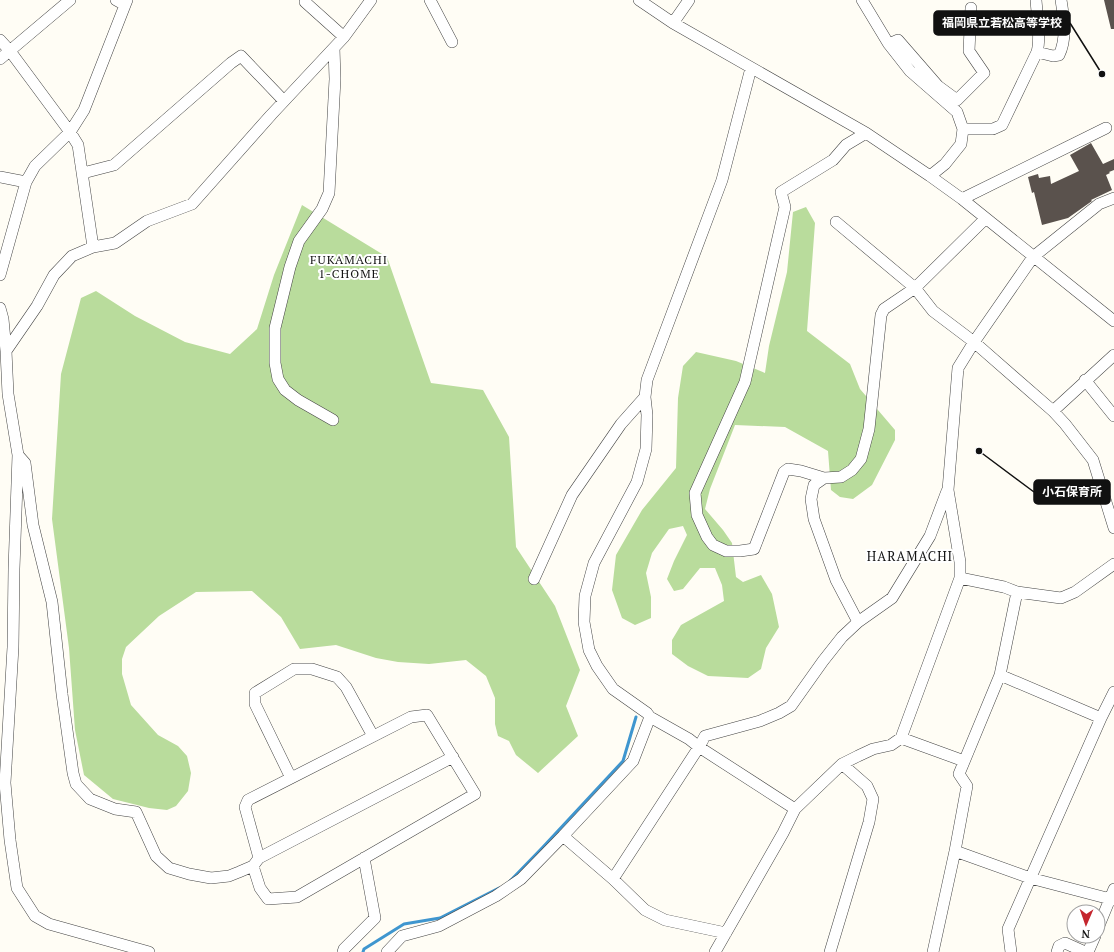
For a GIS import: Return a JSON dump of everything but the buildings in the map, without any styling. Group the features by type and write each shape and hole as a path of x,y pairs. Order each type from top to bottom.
{"street":[{"path":"0,59 70,0"},
{"path":"6,351 37,306 54,275 72,256 93,247 115,243 147,221 192,204 271,115 344,37 371,0"},
{"path":"430,0 452,42"},
{"path":"639,0 673,23 866,133 930,176 962,199 1114,322"},
{"path":"673,23 689,0"},
{"path":"862,0 889,44 910,71 957,112 962,129 961,144 945,164 930,176"},
{"path":"962,129 993,129 1002,125 1037,52 1038,20 1036,0"},
{"path":"1037,52 1053,56 1059,55 1063,47 1064,17 1061,0"},
{"path":"0,275 26,182 35,166 70,132 84,110 123,2"},
{"path":"305,2 344,37"},
{"path":"889,44 898,40 938,86 957,100 984,73 969,51 971,8"},
{"path":"0,40 10,51 78,145 93,247"},
{"path":"333,420 298,400 285,390 278,379 275,363 275,328 290,268 299,241 322,209 329,193 335,79 334,48"},
{"path":"83,173 114,165 231,63 241,56 284,101"},
{"path":"751,68 722,180 647,380 645,397 647,415 646,449 637,482 594,563 585,596 584,622 589,650 597,666 613,689 647,713 650,717 689,739 795,810"},
{"path":"962,199 1106,128"},
{"path":"866,133 846,145 833,160 781,192 785,207 745,382 696,492 697,515 707,537 714,546 726,551 754,549 784,472 788,469 801,471 824,478 841,477 852,470 861,459 869,429 881,315 884,309 914,288 985,219"},
{"path":"0,177 26,182"},
{"path":"715,952 795,810 842,764 873,749 891,745 901,738 960,578 960,562 948,490 958,368 974,342 1033,257 1099,204 1114,198"},
{"path":"836,222 914,288 933,311 974,342 1053,411 1065,424 1093,460 1114,528"},
{"path":"0,308 3,319 6,351 8,394 18,455 14,562 13,647 5,784 16,888 35,916 49,924 149,952"},
{"path":"1053,411 1114,355"},
{"path":"1085,380 1114,416"},
{"path":"534,579 572,495 621,424 645,397"},
{"path":"18,455 25,463 33,526 52,602 62,694 73,773 76,784 90,799 115,809 136,812 156,856 169,868 189,874 211,878 229,876 453,758"},
{"path":"824,478 814,485 811,499 814,520 836,580 858,622"},
{"path":"613,879 700,747 705,736 760,721 791,706 842,637 858,622 892,598 930,536 948,490"},
{"path":"960,578 1017,592 1061,598 1075,592 1114,564"},
{"path":"933,952 955,851 967,786 959,774 1000,675 1017,592"},
{"path":"291,778 255,704 255,692 294,669 312,669 337,677 346,687 373,736"},
{"path":"1000,675 1101,718"},
{"path":"1011,952 1008,929 1101,718 1114,692"},
{"path":"427,716 475,794 297,897 268,900 260,888 256,862 245,807 248,800 411,717 427,716"},
{"path":"387,952 402,936 440,926 496,896 521,879 633,761 650,717"},
{"path":"901,738 964,761"},
{"path":"830,952 869,822 873,799 867,786 842,764"},
{"path":"563,836 613,879 645,910 665,920 726,932"},
{"path":"955,851 1030,878 1113,896 1106,911"},
{"path":"343,952 344,949 375,918 364,858"},
{"path":"1057,952 1059,946 1065,943 1085,952"}],"green space":[{"path":"302,205 387,257 431,383 483,390 509,437 516,547 555,606 580,670 566,706 578,736 538,773 516,755 509,741 498,736 495,724 495,698 486,676 466,660 429,664 398,662 376,658 336,645 300,649 281,617 252,591 196,592 159,616 126,647 122,659 122,674 131,705 158,735 178,746 187,756 191,773 188,791 176,806 167,810 149,808 113,799 84,775 75,730 69,648 52,519 61,374 81,298 96,291 135,316 185,342 230,354 257,329 274,275"},
{"path":"806,207 815,223 807,331 850,364 860,389 895,430 895,440 872,485 853,499 840,497 831,490 828,451 785,427 735,425 710,489 705,509 732,543 736,577 743,582 761,575 772,594 779,627 766,648 761,669 748,678 708,676 688,666 672,654 672,640 681,625 724,601 722,585 715,568 700,568 683,589 674,591 667,579 687,535 683,526 669,529 652,553 646,573 651,597 651,618 635,625 622,618 612,590 616,555 642,510 676,468 678,398 683,366 696,352 736,361 765,373 769,346 787,272 793,212"}],"waterway":[{"path":"509,882 623,761 636,717"},
{"path":"363,952 364,949 404,924 440,918 499,888"}],"place":[{"name":"福岡県立若松高等学校","path":"1102,74"},
{"name":"小石保育所","path":"979,451"}],"district":[{"name":"FUKAMACHI 1-CHOME","path":"349,266"},
{"name":"HARAMACHI","path":"910,556"}]}
